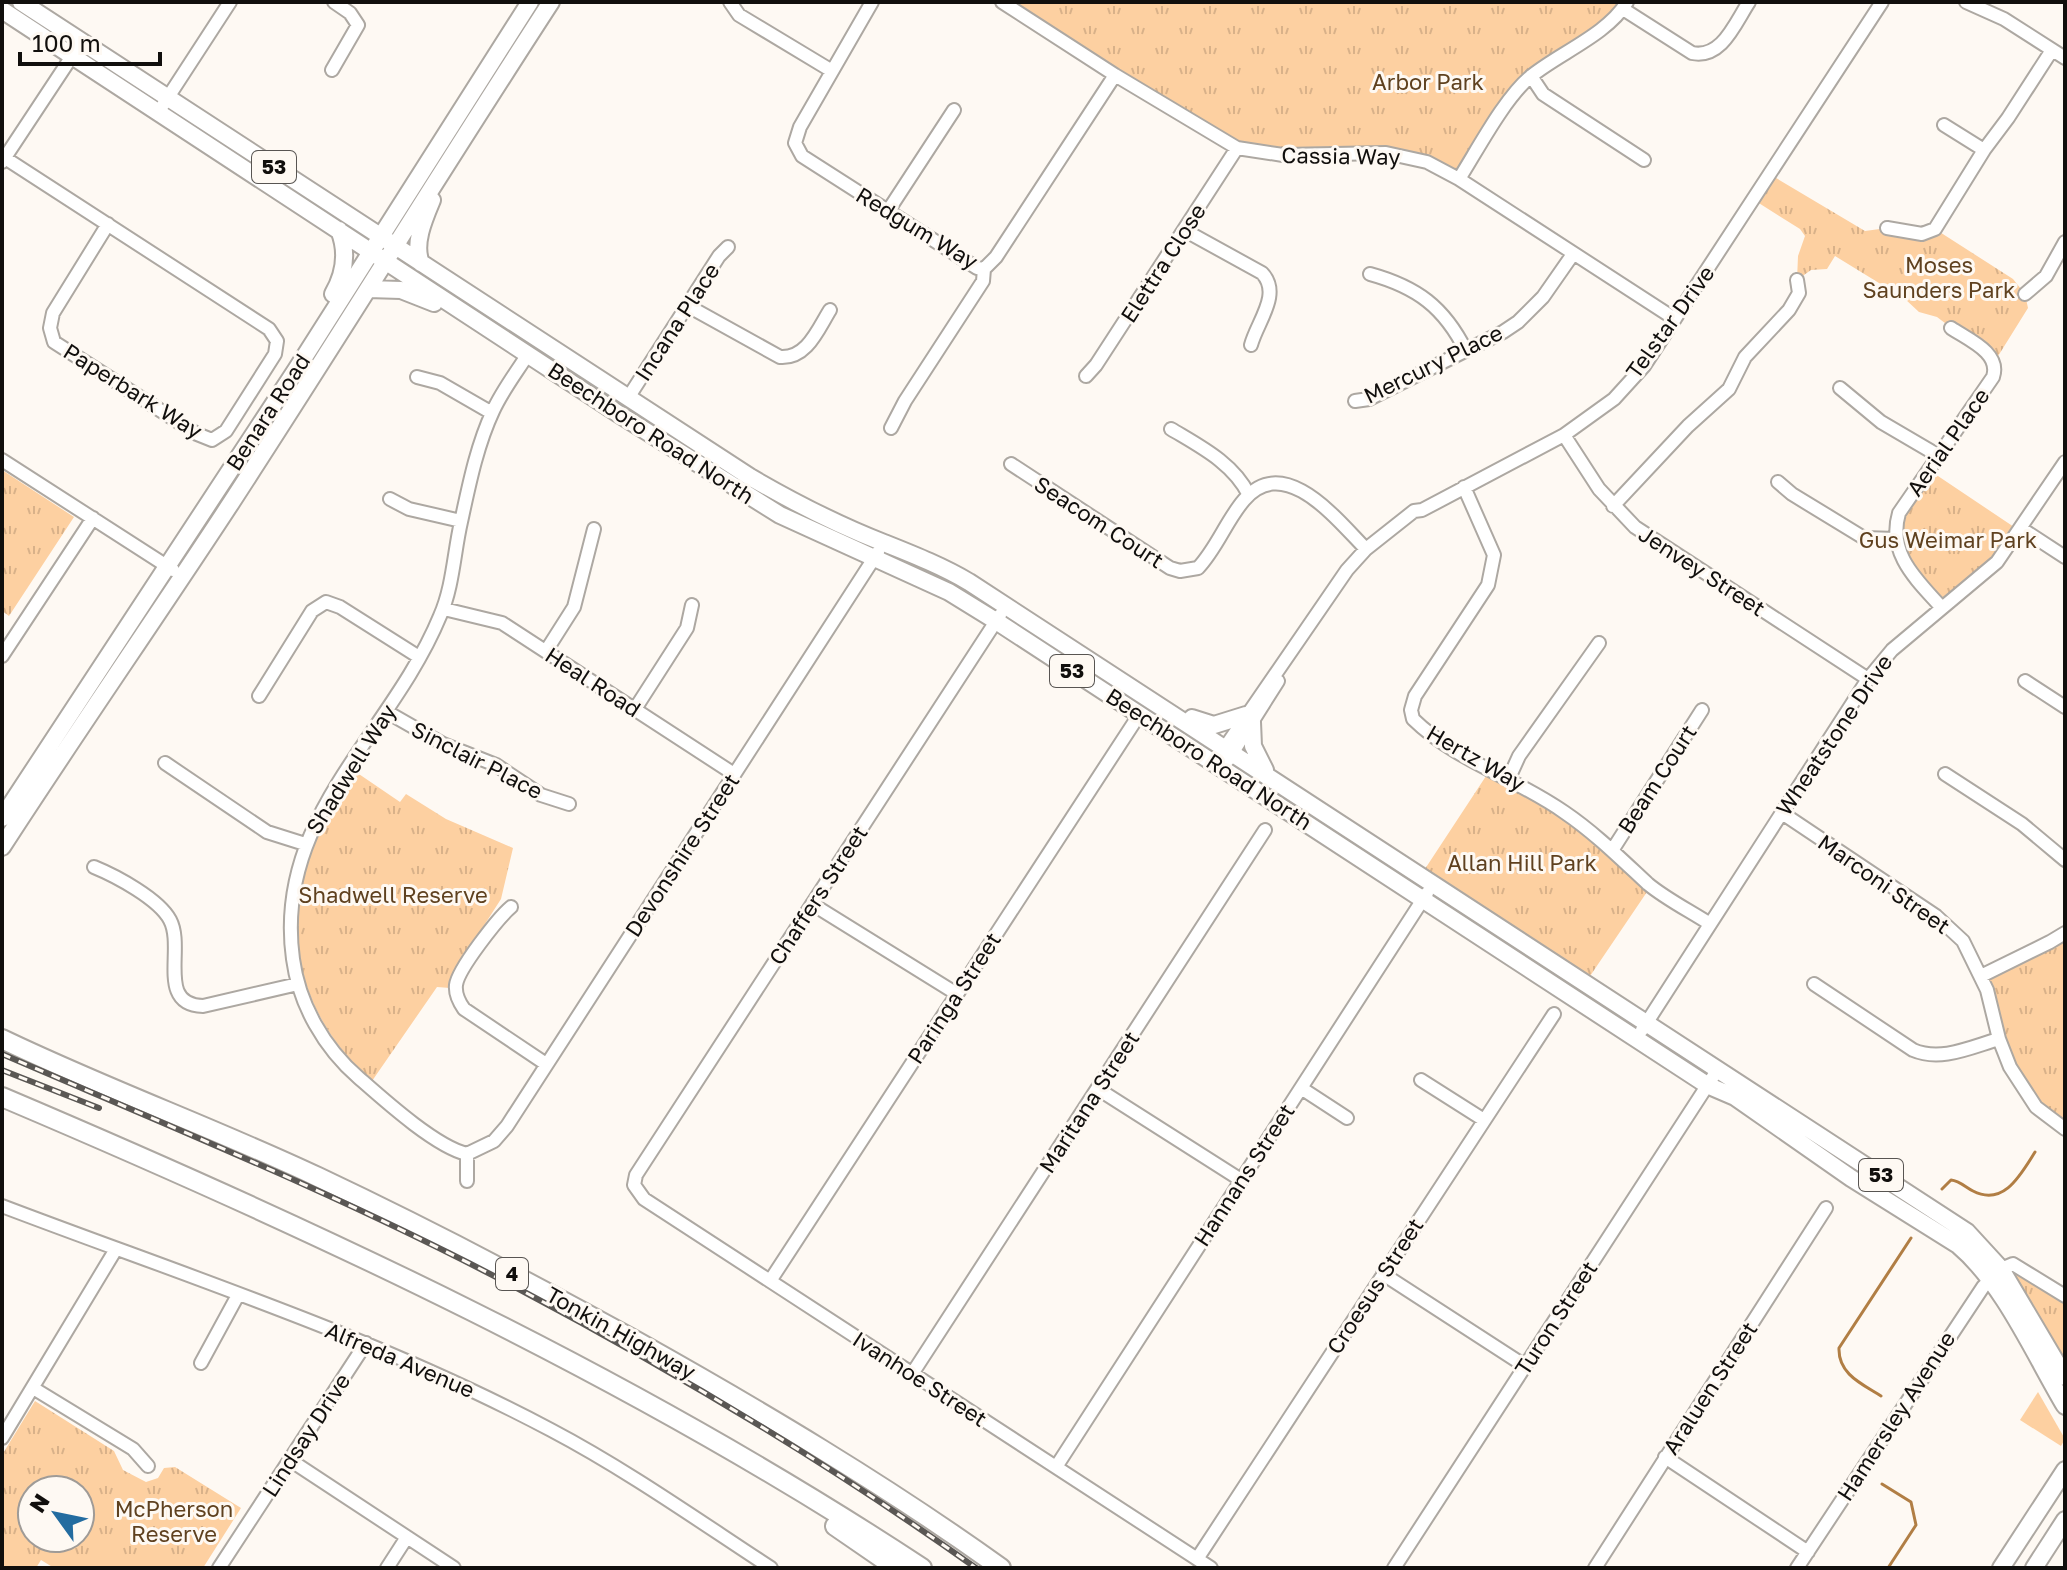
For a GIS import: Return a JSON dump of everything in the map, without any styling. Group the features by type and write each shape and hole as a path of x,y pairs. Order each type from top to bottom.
{"highway":[{"name":"Tonkin Highway","path":"2,1039 319,1177 520,1278 691,1371 794,1432 999,1566"},
{"name":"4","path":"2,1097 371,1263 526,1339 819,1502 922,1568"},
{"path":"707,1438 896,1568"}],"main road":[{"name":"Beechboro Road North","path":"21,2 77,48"},
{"name":"Benara Road","path":"488,86 530,2"},
{"name":"Benara Road","path":"2,818 296,370 443,138 488,86 551,2"},
{"name":"Beechboro Road North","path":"2,10 77,48 380,235 750,477 790,500 947,568 1268,774 1637,1038 1707,1085 1735,1097 1851,1178 1958,1245 1996,1274 2065,1406"},
{"path":"421,263 417,254 422,225 453,161 472,139 488,86"},
{"name":"Beechboro Road North","path":"164,104 339,230 642,429 780,515 949,592 1219,765 1647,1023 1967,1232 2065,1377"},
{"path":"443,138 443,150 453,161"},
{"name":"Benara Road","path":"2,847 111,680 149,628 385,261 453,161"},
{"path":"296,370 307,339 339,284 345,261 345,246 339,230"},
{"path":"368,289 401,290 426,298 469,323 492,332"},
{"path":"238,459 258,442 272,419 278,417 285,420"},
{"path":"68,718 70,725 94,694 111,680"},
{"path":"1167,709 1214,725 1249,719 1253,746 1268,774"},
{"name":"Benara Road","path":"2,834 42,771 64,751"},
{"path":"2001,1568 2065,1470"},
{"path":"2034,1568 2065,1520"}],"street":[{"path":"164,104 230,2"},
{"path":"332,70 353,39 358,25 350,13 334,2"},
{"path":"730,2 739,15 832,71"},
{"name":"Redgum Way","path":"872,2 796,135 798,151 969,264 984,269 996,257 1115,75"},
{"name":"Cassia Way","path":"1002,2 1237,148 1283,155 1386,153 1427,162 1459,179 1675,319"},
{"path":"1459,179 1518,88 1615,18 1625,5 1692,53 1703,55 1718,48 1749,2"},
{"name":"Telstar Drive","path":"1219,765 1272,676 1285,663 1339,580 1366,549 1414,511 1422,510 1564,435 1614,399 1644,366 1882,2"},
{"path":"1966,2 2004,19 2065,58"},
{"path":"4,160 77,48"},
{"path":"1887,228 1922,234 1935,229 2052,50"},
{"path":"1531,76 1543,94 1644,160"},
{"path":"888,211 954,110"},
{"path":"1944,125 1984,150"},
{"name":"Elettra Close","path":"1086,376 1237,148"},
{"name":"Paperbark Way","path":"4,160 108,224 269,329 277,341 275,354 226,431 212,440 197,434 54,342 50,328 53,313 108,224"},
{"path":"1184,230 1268,279 1272,294 1251,345"},
{"path":"2025,294 2046,276 2065,242"},
{"name":"Incana Place","path":"628,398 719,256 728,247"},
{"name":"Mercury Place","path":"1355,401 1369,399 1503,332 1531,311 1573,254"},
{"path":"891,428 905,401 983,281 984,269"},
{"path":"1370,274 1397,281 1435,307 1455,329 1466,351"},
{"path":"1613,506 1688,426 1729,389 1745,357 1789,310 1799,293 1797,280"},
{"path":"688,306 780,357 790,358 805,349 830,310"},
{"path":"518,327 527,341 528,354 543,350 556,352"},
{"name":"Aerial Place","path":"1896,539 1899,513 1993,377 1996,368 1995,361 1981,348 1951,328"},
{"name":"Shadwell Way","path":"467,1154 443,1144 344,1064 312,1018 298,984 290,938 290,910 295,877 305,844 320,811 387,712 444,609 461,521 482,441 492,413 528,354"},
{"path":"417,377 440,383 492,413"},
{"path":"1840,388 1881,422 1939,456"},
{"path":"600,402 610,403 628,398 630,410 642,429"},
{"path":"1171,429 1224,463 1242,482 1249,495 1271,485 1293,486 1306,492 1366,549"},
{"name":"Jenvey Street","path":"1564,435 1599,489 1648,537 1868,679"},
{"path":"2,460 183,576"},
{"name":"Wheatstone Drive","path":"1637,1038 1868,679 1892,650 1987,572 2022,529 2065,462"},
{"name":"Seacom Court","path":"1011,464 1170,568 1180,571 1198,568 1249,495"},
{"path":"1778,482 1864,538 1896,539 1906,566 1942,608"},
{"name":"Hertz Way","path":"1464,487 1494,555 1492,575 1415,696 1411,710 1413,719 1482,767 1509,778 1566,813 1613,849 1651,886 1710,924"},
{"path":"390,499 409,509 461,521"},
{"path":"2,656 93,518"},
{"path":"546,651 574,607 594,529"},
{"path":"2022,529 2065,557"},
{"name":"Devonshire Street","path":"467,1154 486,1146 501,1134 884,543"},
{"path":"259,696 312,611 326,602 340,607 419,657"},
{"path":"635,709 687,628 692,605"},
{"name":"Chaffers Street","path":"634,1185 636,1175 1006,606"},
{"name":"Heal Road","path":"444,609 502,623 734,774"},
{"path":"1509,778 1519,756 1599,643"},
{"path":"2025,681 2065,707"},
{"name":"Beam Court","path":"1613,849 1702,710"},
{"name":"Sinclair Place","path":"387,712 443,744 496,765 541,795 569,804"},
{"name":"Paringa Street","path":"770,1281 1139,715"},
{"path":"165,763 267,832 305,844"},
{"path":"1945,774 2022,824 2065,860"},
{"name":"Marconi Street","path":"1782,813 1945,923 1963,941 1981,976 2010,1067 2036,1107 2065,1129"},
{"name":"Maritana Street","path":"912,1374 1265,830"},
{"path":"94,867 144,896 168,916 174,930 175,989 184,1002 203,1006 298,984"},
{"name":"Hannans Street","path":"1056,1467 1429,891"},
{"path":"812,904 957,994"},
{"path":"511,907 498,918 458,978 457,995 464,1009 546,1064"},
{"path":"1981,976 2065,933"},
{"path":"1814,984 1924,1055 1951,1053 1999,1039"},
{"name":"Croesus Street","path":"1197,1559 1554,1014"},
{"name":"Turon Street","path":"1394,1568 1718,1069"},
{"path":"1421,1080 1484,1120"},
{"path":"1301,1088 1347,1118"},
{"path":"1098,1089 1241,1180"},
{"path":"467,1154 467,1181"},
{"name":"Ivanhoe Street","path":"634,1185 644,1199 1211,1568"},
{"name":"Alfreda Avenue","path":"2,1206 366,1343 553,1430 771,1568"},
{"name":"Araluen Street","path":"1595,1568 1826,1208"},
{"path":"2,1438 116,1249"},
{"path":"1996,1274 2007,1265 2018,1265 2065,1296"},
{"path":"1383,1274 1525,1366"},
{"name":"Hamersley Avenue","path":"1797,1568 1960,1318 1996,1274"},
{"path":"201,1363 238,1295"},
{"name":"Lindsay Drive","path":"219,1568 366,1343"},
{"path":"33,1388 133,1449 148,1466"},
{"path":"1665,1457 1808,1552"},
{"path":"290,1460 454,1568"},
{"path":"387,1568 407,1537"}],"green space":[{"name":"Arbor Park","path":"1002,2 1627,2 1531,76 1459,179 1415,158 1250,151"},
{"name":"Moses Saunders Park","path":"1771,175 1865,231 1935,229 2013,279 2025,294 2028,308 1995,361 1937,317 1919,312 1905,299 1835,256 1827,269 1811,270 1797,280 1798,256 1805,236 1800,229 1754,200"},
{"path":"2,470 74,517 9,616 2,611"},
{"name":"Gus Weimar Park","path":"1929,470 2020,531 1942,608 1906,566 1895,530"},
{"name":"Shadwell Reserve","path":"353,770 400,802 406,794 446,819 513,848 501,899 453,974 450,988 437,987 372,1081 335,1040 321,1018 302,969 298,943 300,888 309,850 317,828"},
{"name":"Allan Hill Park","path":"1490,770 1523,786 1651,886 1586,982 1421,875"},
{"path":"2065,933 2065,1129 2025,1094 1981,976"},
{"path":"2007,1265 2065,1296 2065,1377"},
{"path":"2038,1392 2065,1439 2061,1446 2020,1420"},
{"name":"McPherson Reserve","path":"35,1401 114,1451 123,1470 146,1482 158,1478 164,1468 175,1467 241,1508 203,1568 54,1568 41,1560 36,1568 2,1568 2,1455"}],"waterway":[{"path":"1942,1189 1951,1180 1984,1195 1994,1195 2010,1186 2035,1152"},
{"path":"1881,1396 1847,1371 1842,1365 1839,1348 1911,1238"},
{"path":"1882,1484 1911,1502 1916,1525 1888,1568"}],"railway":[{"path":"2,1054 325,1194 515,1287 750,1420 865,1492 976,1568"},
{"path":"2,1070 99,1108"}]}
